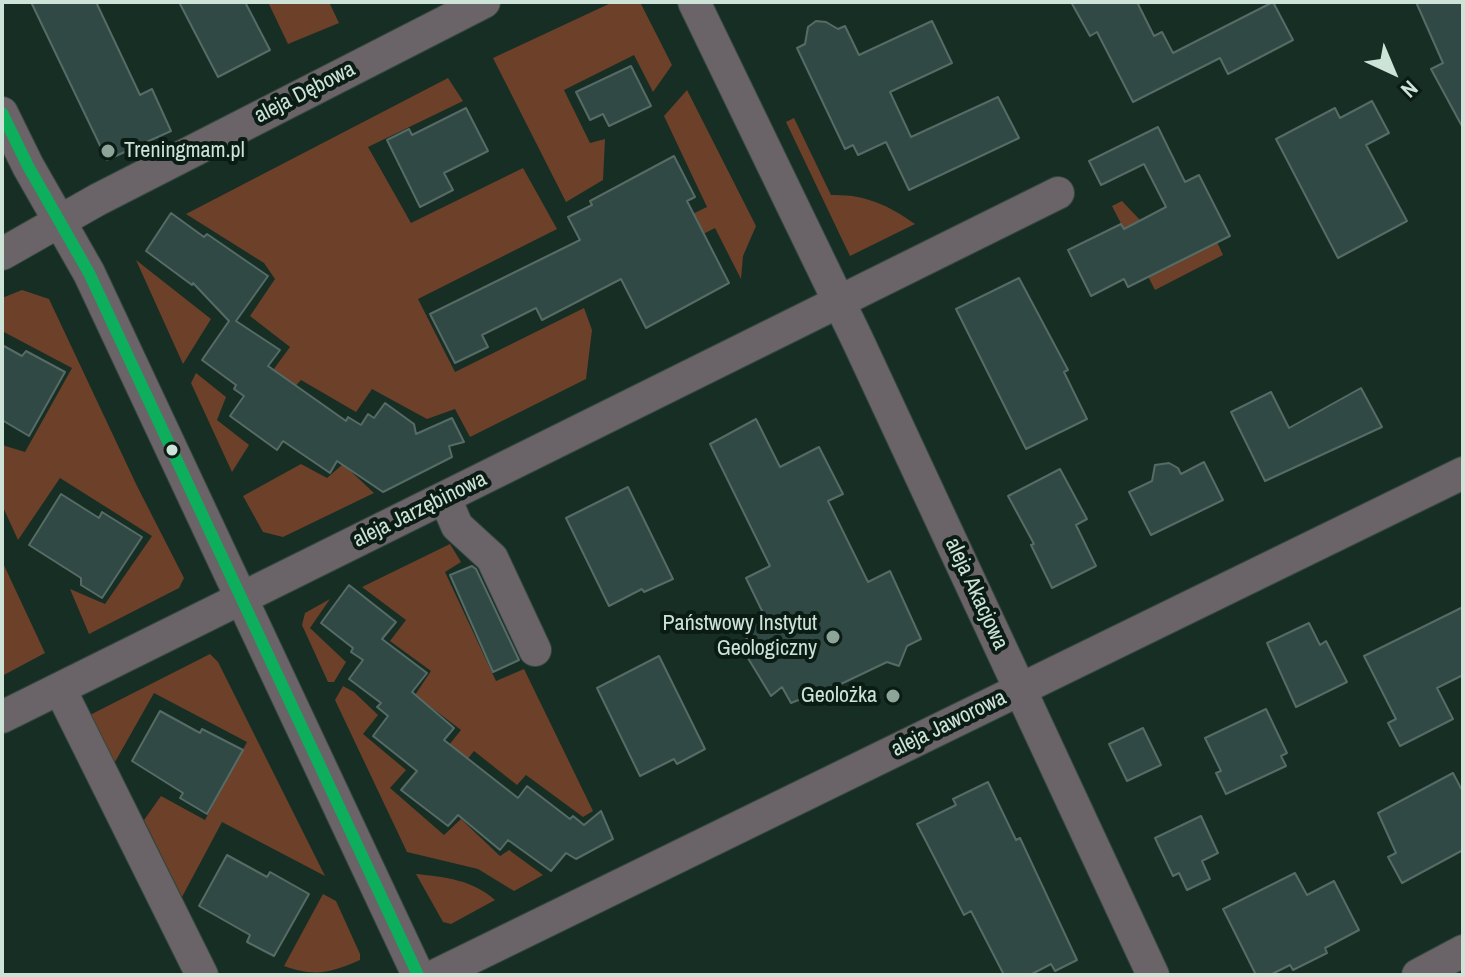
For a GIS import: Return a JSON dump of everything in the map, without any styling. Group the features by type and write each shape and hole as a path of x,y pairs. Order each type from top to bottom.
{"street":[{"name":"aleja Dębowa","path":"2,254 59,221 484,2"},
{"name":"aleja Akacjowa","path":"694,2 838,301 1153,975"},
{"path":"2,113 89,273 418,975"},
{"path":"838,301 1058,193"},
{"name":"aleja Jarzębinowa","path":"2,717 838,301"},
{"name":"aleja Jaworowa","path":"436,975 1463,473"},
{"path":"445,498 457,526 492,558 535,650"},
{"path":"60,689 202,975"},
{"path":"1418,975 1463,951"}],"shaded area":[{"path":"268,2 329,2 339,23 288,44"},
{"path":"613,2 641,4 672,65 653,92 634,55 564,90 590,143 605,139 603,180 566,202 493,58"},
{"path":"448,78 463,101 368,147 411,223 523,168 557,229 418,299 455,372 584,308 592,330 586,379 470,437 455,409 427,419 372,389 356,412 301,380 290,392 268,377 290,347 250,316 275,279 264,263 186,214"},
{"path":"687,90 756,226 743,256 741,279 715,228 614,279 603,257 707,207 664,116"},
{"path":"794,118 831,195 855,196 876,202 915,224 850,256 786,122"},
{"path":"1122,201 1140,220 1166,269 1217,242 1223,255 1155,290 1112,206"},
{"path":"136,260 211,319 183,364"},
{"path":"22,290 49,299 184,578 179,588 89,634 70,589 105,604 152,536 60,478 18,540 2,505 2,445 25,452 72,368 2,331 2,298"},
{"path":"196,373 226,397 217,420 249,445 232,472 191,383"},
{"path":"301,464 327,478 343,464 374,493 283,537 263,532 243,496"},
{"path":"450,544 461,562 445,572 496,681 524,669 593,811 583,817 526,775 517,785 474,751 462,766 445,750 461,730 415,695 431,671 390,641 406,620 362,587"},
{"path":"2,561 45,653 2,676"},
{"path":"330,599 310,628 346,662 334,682 328,682 302,625 305,613"},
{"path":"210,654 218,662 325,876 222,822 182,897 144,820 161,796 205,820 247,742 154,693 111,769 84,718"},
{"path":"343,686 378,715 363,734 406,770 390,788 444,835 461,819 500,856 509,850 543,875 514,891 478,869 407,852 335,700"},
{"path":"416,874 468,884 495,900 451,924 443,922"},
{"path":"323,894 336,901 360,960 322,972 304,972 284,966"}],"building":[{"path":"31,2 96,2 140,95 152,89 171,131 107,160"},
{"path":"179,2 245,2 270,50 218,77"},
{"path":"1071,2 1137,2 1154,36 1162,32 1173,53 1273,2 1293,40 1228,74 1220,58 1133,102 1097,32 1090,36"},
{"path":"1416,2 1463,2 1463,128 1431,69 1443,63"},
{"path":"816,21 826,22 838,29 845,26 859,55 932,21 952,63 890,92 911,137 998,97 1019,138 909,190 886,142 858,155 853,145 845,149 797,48 805,44 808,27"},
{"path":"631,66 651,106 609,126 603,114 590,120 576,92"},
{"path":"1372,101 1389,133 1366,145 1407,221 1338,258 1276,139 1335,108 1340,118"},
{"path":"466,108 488,151 444,173 453,190 420,207 387,140 409,129 412,135"},
{"path":"1158,127 1185,182 1199,175 1230,236 1128,287 1124,279 1091,296 1068,250 1121,224 1124,229 1166,207 1144,164 1101,185 1089,161"},
{"path":"674,156 695,197 687,201 729,283 646,328 621,279 542,320 536,308 482,335 488,347 455,363 430,314 580,240 568,217 592,205 590,201"},
{"path":"171,213 268,276 236,321 280,350 268,366 346,421 348,417 361,425 368,414 374,418 385,403 414,424 416,434 452,418 464,442 449,446 452,457 383,492 337,461 330,473 283,441 277,450 230,416 244,396 234,389 236,385 202,360 229,321 193,283 146,251"},
{"path":"1019,278 1068,370 1064,372 1087,419 1026,449 956,309"},
{"path":"2,345 22,356 26,351 65,372 29,436 2,420"},
{"path":"1361,388 1382,427 1265,481 1231,412 1271,392 1289,428"},
{"path":"756,419 780,467 819,447 843,494 828,501 868,582 890,571 921,639 907,646 899,666 887,662 822,693 818,704 801,699 791,703 782,687 771,696 743,650 747,639 743,633 766,619 746,578 770,566 710,444"},
{"path":"1204,462 1223,500 1151,535 1129,492 1152,481 1155,465 1169,463 1181,474"},
{"path":"1060,469 1087,519 1076,525 1096,566 1052,588 1031,545 1034,544 1008,496"},
{"path":"628,487 673,579 644,592 642,589 609,606 566,518"},
{"path":"61,494 99,518 102,512 142,537 102,598 81,585 81,578 29,545"},
{"path":"472,566 519,660 493,672 450,575"},
{"path":"349,585 396,622 382,639 427,673 412,692 454,728 444,740 518,798 527,786 570,819 573,816 584,825 601,811 613,839 576,859 566,853 551,871 508,840 500,850 458,815 448,826 401,790 417,771 373,736 388,716 377,707 381,703 349,679 363,660 321,623"},
{"path":"1463,607 1463,675 1437,688 1453,719 1400,746 1388,723 1396,719 1364,656"},
{"path":"1309,623 1320,645 1326,641 1347,682 1296,707 1267,643"},
{"path":"659,656 705,749 677,764 674,759 640,776 597,688"},
{"path":"1266,709 1287,753 1281,756 1286,766 1226,794 1216,773 1221,771 1205,738"},
{"path":"160,711 200,733 202,729 243,750 207,814 180,798 183,793 132,761"},
{"path":"1143,728 1161,765 1127,781 1109,744"},
{"path":"1453,773 1463,792 1463,850 1402,883 1388,857 1396,853 1378,813"},
{"path":"988,782 1016,840 1020,838 1077,960 1055,971 1051,964 1030,975 1004,975 971,911 964,915 917,824 956,805 953,799"},
{"path":"1201,816 1218,853 1202,861 1210,879 1187,890 1179,873 1173,876 1155,838"},
{"path":"227,855 267,877 270,872 309,894 274,956 247,942 250,935 199,906"},
{"path":"1295,873 1307,895 1334,881 1359,930 1325,948 1327,953 1293,970 1290,965 1270,975 1256,975 1223,909"}],"transit line":[{"path":"2,113 28,166 89,273 418,975"}],"place":[{"name":"Treningmam.pl","path":"108,151"},
{"name":"Państwowy Instytut Geologiczny","path":"833,637"},
{"name":"Geolożka","path":"893,696"}]}
